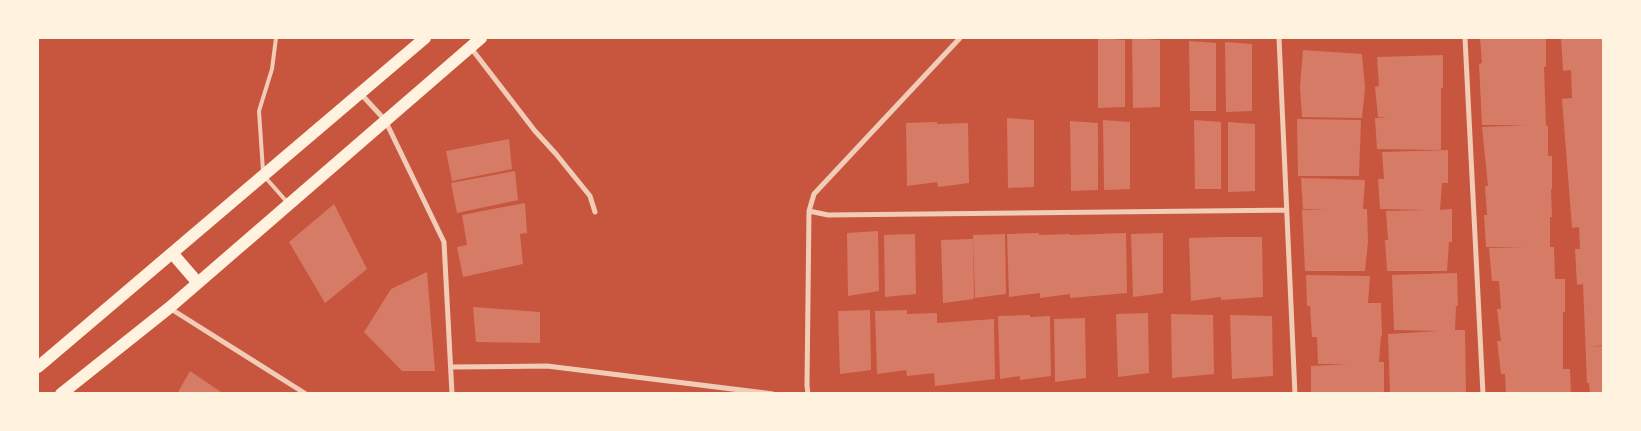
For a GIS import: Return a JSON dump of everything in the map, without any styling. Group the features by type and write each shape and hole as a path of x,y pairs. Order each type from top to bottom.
{"main road":[{"path":"38,367 425,38"},
{"path":"61,394 169,308 481,38"},
{"path":"172,253 198,283"}],"street":[{"path":"808,394 806,386 809,211 814,194 960,38"},
{"path":"1279,38 1295,394"},
{"path":"1465,38 1483,394"},
{"path":"470,47 534,131 556,154 590,196 595,212"},
{"path":"360,93 385,120 444,242 452,394"},
{"path":"809,211 828,215 1286,210"},
{"path":"169,308 306,394"},
{"path":"451,367 547,366 773,394"}],"lane":[{"path":"276,38 272,69 259,111 264,175 288,204"}],"building":[{"path":"1098,38 1125,40 1125,107 1098,108"},
{"path":"1132,38 1160,40 1160,107 1133,108"},
{"path":"1480,38 1546,38 1546,67 1544,67 1546,126 1548,126 1548,156 1552,156 1550,247 1554,247 1555,279 1565,279 1563,369 1570,369 1571,394 1506,394 1505,374 1501,374 1497,341 1501,341 1497,309 1501,309 1499,281 1492,281 1489,248 1525,247 1486,247 1484,215 1487,215 1485,186 1488,186 1482,127 1528,125 1482,125 1479,64 1482,63"},
{"path":"1561,38 1604,38 1604,345 1590,347 1604,346 1604,394 1590,394 1589,383 1587,383 1583,284 1577,285 1575,249 1580,249 1579,227 1572,228 1562,99 1572,98 1571,70 1563,71"},
{"path":"1189,41 1216,43 1216,111 1190,111"},
{"path":"1225,42 1252,44 1252,111 1226,112"},
{"path":"1303,50 1362,54 1365,88 1362,118 1302,117 1300,87"},
{"path":"1443,55 1441,150 1377,149 1375,118 1387,118 1378,117 1375,87 1379,86 1377,57"},
{"path":"1007,118 1034,120 1034,187 1008,188"},
{"path":"1297,119 1361,120 1359,176 1298,176"},
{"path":"1103,120 1130,122 1130,189 1104,190"},
{"path":"1194,120 1221,122 1221,189 1195,189"},
{"path":"1070,121 1098,123 1098,190 1071,191"},
{"path":"937,122 937,124 968,123 969,183 938,187 937,182 907,186 906,123"},
{"path":"1228,122 1255,124 1255,191 1228,192"},
{"path":"509,139 512,169 452,181 446,151"},
{"path":"1448,150 1448,183 1442,183 1440,210 1452,209 1452,242 1449,242 1447,271 1387,271 1385,240 1388,240 1386,211 1426,210 1380,209 1378,179 1384,179 1382,152"},
{"path":"515,171 518,200 457,213 451,183"},
{"path":"1301,178 1365,180 1363,209 1367,209 1368,242 1365,271 1305,271 1302,210 1327,209 1303,209"},
{"path":"525,203 527,233 520,234 523,264 463,277 457,247 467,245 462,215"},
{"path":"334,204 367,269 325,303 289,242"},
{"path":"878,231 879,291 848,296 847,233"},
{"path":"1039,233 1039,235 1070,235 1126,233 1127,293 1070,298 1070,294 1040,298 1040,293 1009,297 1007,234"},
{"path":"1163,233 1163,293 1133,297 1131,234"},
{"path":"915,234 916,294 885,297 884,235"},
{"path":"1005,234 1006,294 975,298 973,235"},
{"path":"1262,237 1263,297 1221,300 1221,297 1191,301 1189,238"},
{"path":"973,239 974,299 943,303 941,240"},
{"path":"427,272 435,371 402,371 364,332 391,289"},
{"path":"1457,273 1458,306 1456,306 1455,330 1465,330 1466,394 1390,394 1388,334 1439,331 1394,330 1392,275"},
{"path":"1306,275 1370,276 1368,303 1381,303 1382,336 1379,362 1384,362 1384,394 1311,394 1311,366 1348,364 1318,364 1317,337 1312,337 1310,306 1307,306"},
{"path":"473,307 540,312 540,343 476,342"},
{"path":"870,310 871,370 840,374 838,311"},
{"path":"907,310 907,314 937,313 937,323 994,319 995,379 935,386 934,373 907,376 906,370 877,374 875,311"},
{"path":"1148,313 1149,373 1118,377 1116,314"},
{"path":"1171,314 1213,315 1214,374 1172,378"},
{"path":"1030,315 1030,317 1050,316 1051,376 1020,380 1020,376 1000,379 998,316"},
{"path":"1230,315 1272,316 1273,376 1232,379"},
{"path":"1085,318 1086,378 1055,382 1054,319"},
{"path":"190,371 224,394 177,394"}]}
